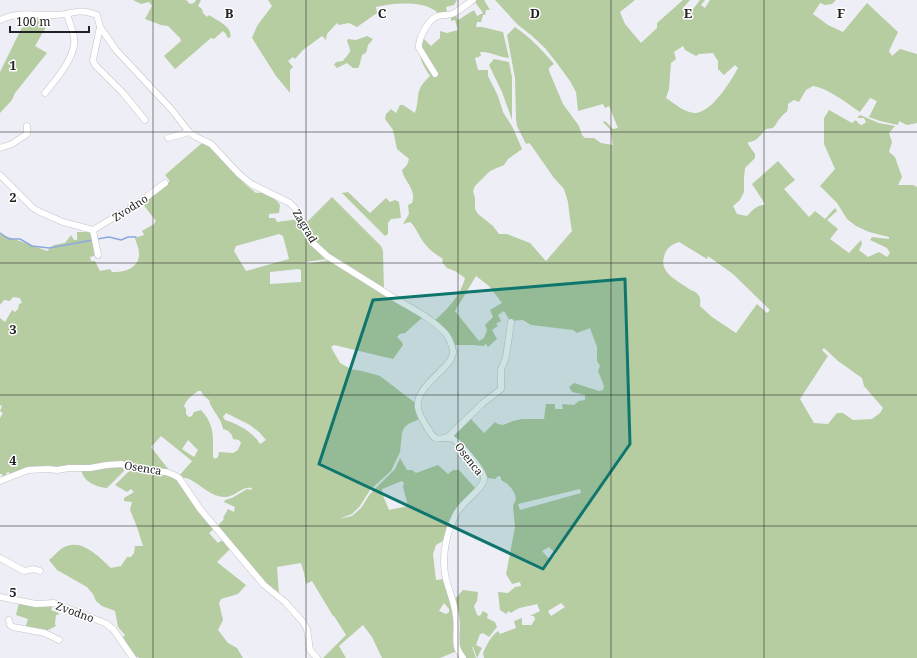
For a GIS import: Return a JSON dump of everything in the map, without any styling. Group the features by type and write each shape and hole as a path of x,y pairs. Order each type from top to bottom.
{"street":[{"path":"435,74 419,48 418,44 421,36 434,17 452,14 473,0"},
{"name":"Zagrad","path":"0,20 22,13 55,16 84,10 97,15 100,27 116,50 182,122 189,132 196,138 211,144 239,174 251,184 290,203 295,208 307,234 313,243 327,256 424,316"},
{"path":"46,93 63,70 73,49 74,37 67,14"},
{"path":"100,27 94,55 95,65 123,94 145,120"},
{"path":"0,148 12,144 27,134 28,126"},
{"path":"168,138 189,132"},
{"path":"0,175 33,208 46,215 70,223 95,236 98,254"},
{"name":"Zvodno","path":"95,236 165,183"},
{"name":"Osenca","path":"424,316 446,334 453,351 452,358 448,364 432,378 419,397 417,403 418,410 434,438 439,440 452,438 456,441 483,474 484,480 482,486 462,504 456,514 449,530 446,545 444,563 445,577 456,616 457,647 463,658"},
{"path":"447,438 482,404 501,389 501,370 506,357 511,322"},
{"name":"Osenca","path":"0,480 28,470 90,468 107,464 121,464 147,471 166,472 174,475 179,478 210,522 264,585 285,602 303,622 307,629 310,650 318,658"},
{"path":"0,558 24,571 34,569 40,571"},
{"name":"Zvodno","path":"0,597 36,604 54,603 105,623 113,629 133,658"},
{"path":"9,620 10,625 13,627 45,633 59,640"}],"highlighted area":[{"path":"625,279 630,444 543,569 319,464 373,300"}],"green space":[{"path":"133,0 186,0 190,4 194,3 196,0 201,0 198,6 202,9 203,13 207,17 209,15 227,27 231,34 230,38 227,37 223,31 214,39 211,38 175,69 164,56 181,41 180,38 168,26 145,19 152,6 149,2 141,4"},
{"path":"268,0 457,0 454,5 446,7 447,12 438,13 425,6 417,4 391,4 376,7 377,13 357,27 349,23 339,25 337,23 327,34 326,40 322,36 303,50 295,59 293,57 288,61 293,67 290,70 290,93 276,76 252,38 257,26 272,6"},
{"path":"476,0 484,0 490,10 486,10 481,22 477,22 476,27 503,32 509,58 480,52 481,56 475,58 478,70 488,70 488,76 498,96 503,112 513,128 522,149 508,159 504,165 490,171 475,186 473,191 475,198 475,209 478,214 493,226 499,234 507,234 530,243 546,261 572,231 568,202 564,189 554,178 531,145 529,143 526,144 517,126 515,78 507,35 515,27 536,44 554,64 549,68 549,71 563,104 579,126 582,135 585,138 594,138 601,143 613,145 610,129 603,122 605,121 613,129 618,128 609,106 605,108 603,104 578,111 576,92 556,62 545,48 518,25 495,0 635,0 620,12 625,24 641,43 657,28 657,23 683,0 690,0 683,8 690,13 700,0 705,0 701,5 705,8 710,0 836,0 832,4 825,5 820,3 813,14 828,25 843,32 867,3 898,32 889,51 892,56 900,49 917,54 917,123 907,125 899,121 898,125 880,121 869,117 877,101 870,98 860,112 832,93 813,86 806,90 799,102 794,100 788,104 787,111 773,128 766,129 756,139 748,142 755,154 755,158 745,168 744,192 740,200 733,206 737,214 747,216 756,207 765,204 752,184 778,161 795,180 784,189 809,217 815,211 825,219 835,208 837,211 827,220 838,229 830,239 849,253 861,240 862,244 859,250 868,257 879,252 887,257 890,253 887,248 870,240 872,237 889,239 889,237 869,232 856,226 847,219 837,203 820,186 835,169 824,144 824,118 829,110 852,123 856,120 862,125 866,122 864,118 857,118 860,115 879,123 895,126 889,133 892,142 889,152 895,157 902,177 898,185 913,185 917,187 917,658 484,658 483,653 489,640 498,631 500,634 516,628 514,621 522,618 522,625 532,625 535,620 534,616 530,616 540,611 537,604 521,608 511,613 509,611 506,614 500,610 498,592 508,593 515,587 521,586 520,582 512,584 506,574 515,527 513,506 516,499 511,488 501,480 501,477 498,476 495,479 488,478 483,470 453,436 470,418 484,433 495,422 503,425 522,419 544,419 546,404 555,404 555,409 563,409 562,404 574,405 579,401 585,400 585,395 572,392 569,387 574,383 599,391 603,390 604,386 598,371 600,366 597,361 597,347 590,328 577,333 573,330 531,325 523,320 510,321 504,311 498,315 501,321 496,324 498,326 492,330 497,339 488,347 486,344 483,346 455,345 452,338 434,321 453,302 465,278 455,271 447,268 442,262 443,259 427,246 410,222 403,224 409,214 408,205 412,203 413,198 412,190 402,170 407,165 409,159 397,149 393,130 385,119 386,114 391,109 396,113 400,105 403,105 415,113 419,90 430,76 421,58 423,38 431,46 440,38 440,31 447,33 458,30 455,20 451,21 451,16","holes":["475,2 483,13 477,16 474,10 458,20 456,15","683,46 685,50 696,56 699,54 713,53 718,61 718,69 724,75 735,65 738,68 731,81 714,103 700,112 694,113 683,109 666,98 669,89 671,63 676,59 674,52","679,242 707,259 708,256 733,274 770,310 767,313 757,304 736,333 712,317 700,306 699,296 675,280 664,268 663,263 665,254 669,247","476,276 489,286 502,303 490,310 493,317 485,325 487,330 484,338 479,341 455,311","824,348 838,361 862,378 864,386 883,408 880,413 872,419 853,420 843,413 837,413 828,424 814,423 800,399 828,356 822,350","580,489 581,493 520,510 518,504","549,547 556,554 550,560 542,551","561,603 565,607 551,616 548,611"]},
{"path":"28,15 50,17 50,20 35,46 47,53 15,93 12,100 0,113 0,72"},
{"path":"367,36 373,39 368,45 366,53 363,54 358,68 353,68 347,63 337,68 334,65 336,62 343,61 350,52 347,41 348,39 356,40"},
{"path":"494,59 509,62 512,77 512,120 502,92 489,65"},
{"path":"202,143 209,145 246,185 256,193 270,195 280,205 279,213 269,214 269,218 275,218 277,222 299,219 327,259 305,262 306,264 330,260 355,277 423,317 405,333 400,334 397,337 403,345 393,359 334,345 331,347 340,363 349,369 380,376 414,402 417,405 420,419 408,424 404,428 400,452 391,471 370,490 360,506 352,514 339,519 352,516 361,508 370,494 395,469 400,458 407,470 412,470 416,473 438,465 448,474 453,470 459,470 476,489 466,499 446,539 436,545 433,554 436,580 445,579 453,610 457,651 440,658 382,658 372,637 363,625 339,646 346,658 323,658 346,635 312,581 306,584 301,563 277,567 279,595 275,593 217,527 224,519 223,518 228,509 234,512 235,507 224,502 225,500 232,498 247,489 251,490 252,488 245,488 230,496 221,497 212,494 190,479 179,476 192,461 161,436 151,447 169,470 168,471 152,470 120,463 52,468 10,476 9,472 6,473 7,478 3,479 2,474 0,474 0,418 3,413 0,411 2,406 0,405 0,318 5,322 12,310 15,312 18,309 19,304 22,303 20,298 13,297 10,301 4,300 0,305 0,234 47,251 54,245 65,243 71,235 74,240 77,240 77,232 90,232 95,253 94,256 90,257 91,261 95,261 100,271 110,269 112,272 121,272 134,266 139,258 139,251 135,238 144,235 142,231 154,224 156,221 142,203 170,181 165,175","holes":["279,234 283,236 289,259 246,271 234,251 236,246","301,270 301,282 270,284 270,272","198,391 201,391 209,400 223,429 230,432 233,439 239,440 241,443 238,450 233,453 219,452 218,457 215,459 213,457 212,432 209,421 201,410 194,412 192,416 189,417 186,414 186,409 184,406 188,399","226,413 250,425 266,440 260,444 245,429 225,420 223,417","188,440 198,450 194,457 182,449","402,481 404,483 403,487 408,506 389,510 382,493 382,489","444,603 449,609 449,612 446,614 439,611"]},
{"path":"348,192 370,213 386,198 390,202 395,200 399,202 401,218 391,219 388,223 388,234 385,236 342,193"},
{"path":"332,197 381,246 383,251 384,291 325,252 310,235 305,223"},
{"path":"122,466 124,471 107,488 91,483 84,477 81,469"},
{"path":"134,470 160,473 177,478 215,528 209,533 218,543 224,539 231,548 217,562 246,585 238,594 221,599 219,603 223,620 218,630 228,643 237,648 243,658 140,658 132,655 124,645 126,642 123,637 125,635 118,627 115,611 102,606 96,601 93,594 87,587 57,570 49,560 61,549 75,545 88,549 111,568 121,566 127,557 131,557 134,553 135,546 143,546 130,510 132,502 124,501 124,498 134,492 131,489 127,492 115,485 129,471"},
{"path":"463,590 478,592 477,601 474,606 477,615 480,616 483,611 488,614 487,618 495,622 497,627 489,637 483,633 480,634 476,645 482,648 477,658 473,647 476,658 464,658 461,653 454,600"},
{"path":"19,603 53,604 51,610 59,613 56,615 56,626 44,632 25,629 28,619 16,615"}],"waterway":[{"path":"0,233 9,239 20,239 32,246 49,248 93,240"},
{"path":"97,239 109,237 121,240 128,237 136,237"}]}
